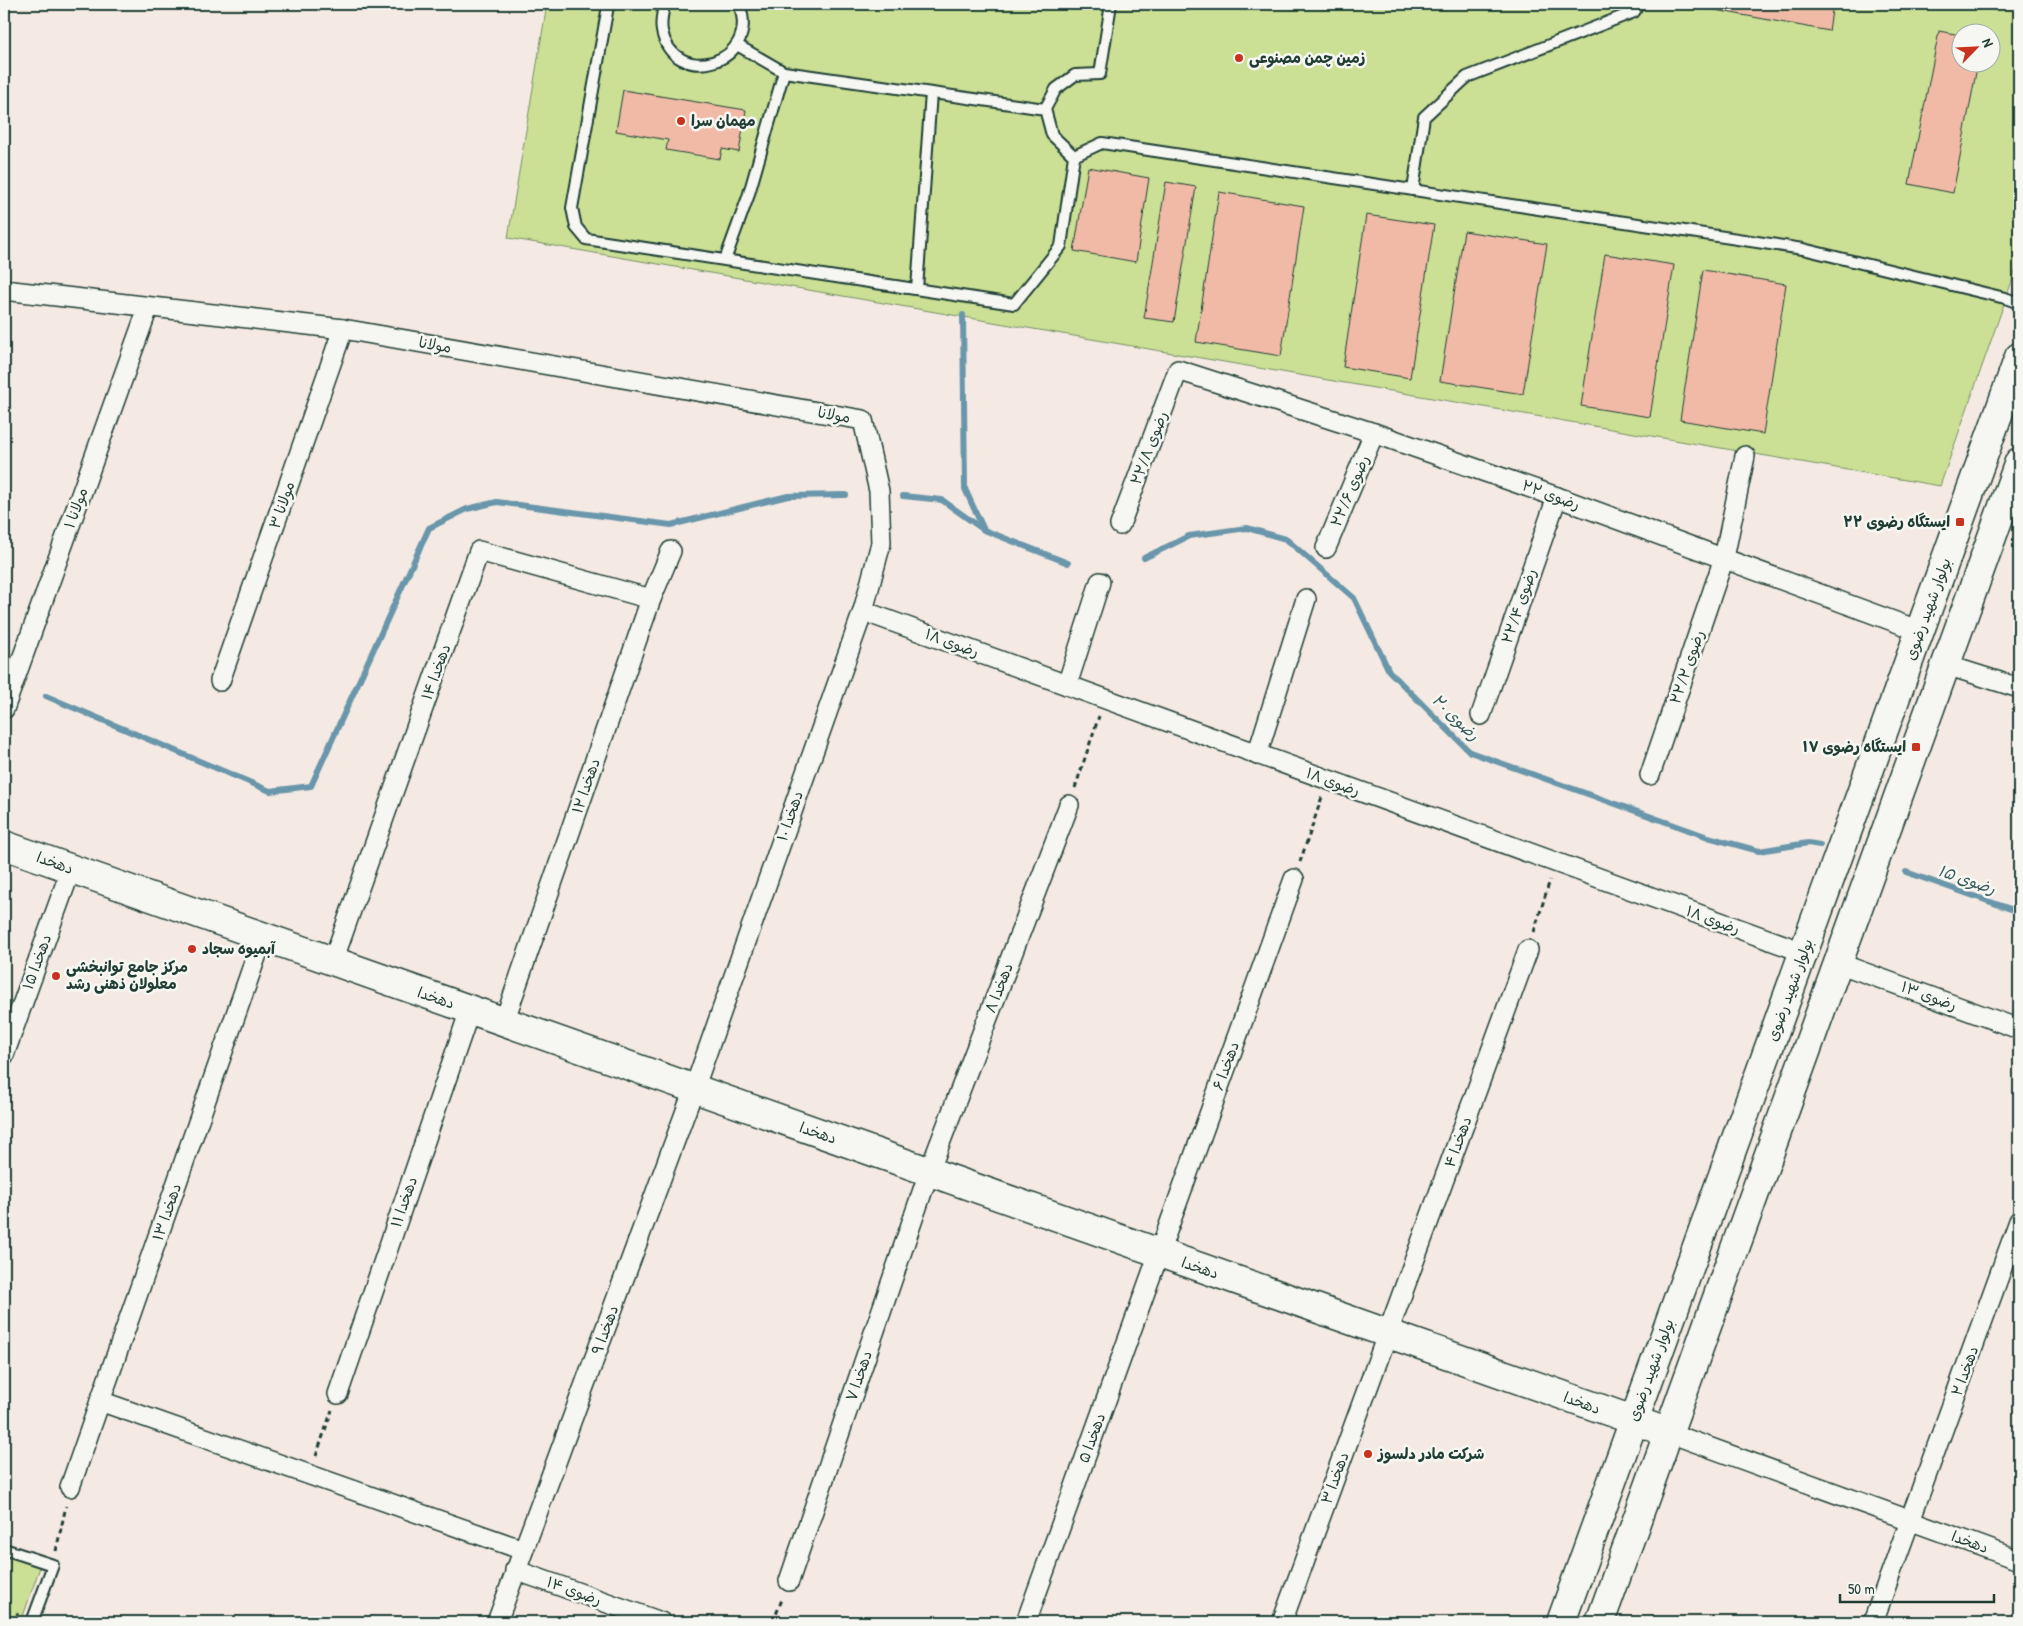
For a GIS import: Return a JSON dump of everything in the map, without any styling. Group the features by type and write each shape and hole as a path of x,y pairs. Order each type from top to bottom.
{"street":[{"name":"مولانا","path":"4,290 343,329 863,420"},
{"name":"مولانا ۱","path":"4,709 148,308"},
{"name":"مولانا ۳","path":"220,681 343,329"},
{"name":"بولوار شهید رضوی","path":"1561,1622 2019,357"},
{"name":"رضوی ۲۲","path":"1178,370 1374,433 1557,496 1920,631"},
{"name":"رضوی ۲۲/۸","path":"1120,525 1178,370"},
{"name":"دهخدا ۱۰","path":"694,1089 863,610 882,543 879,491 863,420"},
{"name":"رضوی ۲۲/۶","path":"1326,548 1374,433"},
{"name":"رضوی ۲۲/۲","path":"1650,775 1724,558 1745,456"},
{"path":"1600,1622 1667,1432 2019,462"},
{"name":"رضوی ۲۲/۴","path":"1481,715 1557,496"},
{"name":"دهخدا ۱۴","path":"332,961 479,551 651,599"},
{"name":"دهخدا ۱۲","path":"504,1022 651,599 671,551"},
{"path":"1067,685 1100,582"},
{"path":"1257,754 1306,599"},
{"name":"رضوی ۱۸","path":"863,610 1803,952"},
{"path":"1946,665 2019,688"},
{"name":"دهخدا ۸","path":"929,1172 1069,805"},
{"name":"دهخدا","path":"4,845 1667,1432 2019,1560"},
{"name":"دهخدا ۱۵","path":"4,1055 71,869"},
{"name":"دهخدا ۶","path":"1158,1253 1294,879"},
{"name":"دهخدا ۱۳","path":"70,1487 264,937"},
{"name":"دهخدا ۴","path":"1388,1334 1528,950"},
{"name":"رضوی ۱۳","path":"1838,963 2019,1029"},
{"name":"دهخدا ۱۱","path":"338,1394 470,1010"},
{"name":"دهخدا ۹","path":"497,1622 694,1089"},
{"name":"دهخدا ۷","path":"790,1581 929,1172"},
{"name":"دهخدا ۲","path":"1873,1622 2019,1221"},
{"name":"دهخدا ۵","path":"1026,1622 1158,1253"},
{"name":"دهخدا ۳","path":"1282,1622 1388,1334"},
{"path":"100,1401 523,1550"},
{"name":"رضوی ۱۴","path":"515,1570 660,1622"}],"lane":[{"path":"611,4 608,6 572,208 576,227 586,239 1014,304 1061,246 1074,156"},
{"path":"664,4 661,21 662,32 669,46 680,58 701,64 721,60 737,45 744,25 739,4"},
{"path":"1074,156 1052,135 1045,109 1056,89 1075,75 1100,74 1111,4"},
{"path":"1413,190 1424,117 1467,76 1634,12 1639,4"},
{"path":"737,45 784,72 1045,109"},
{"path":"725,260 748,197 784,72"},
{"path":"917,289 931,93"},
{"path":"1074,156 1102,143 1803,249 2019,303"},
{"path":"4,1549 53,1565 32,1622"}],"path":[{"path":"1069,805 1105,699"},
{"path":"1294,879 1328,780"},
{"path":"1528,950 1556,863"},
{"path":"310,1476 338,1394"},
{"path":"773,1622 790,1581"}],"green space":[{"path":"547,4 2019,4 2019,261 1940,486 508,238"},
{"path":"4,1554 40,1567 21,1622 4,1622"}],"building":[{"path":"1688,4 1833,4 1829,31"},
{"path":"1939,31 1950,33 1950,72 1976,72 1953,193 1909,184"},
{"name":"مهمان سرا","path":"623,90 746,110 739,152 722,149 720,159 666,150 668,140 616,131"},
{"path":"1088,167 1149,178 1136,262 1074,251"},
{"path":"1166,182 1196,187 1174,322 1144,318"},
{"path":"1219,192 1304,206 1281,356 1196,342"},
{"path":"1366,215 1434,225 1410,378 1343,367"},
{"path":"1464,231 1547,244 1523,394 1440,381"},
{"path":"1605,254 1674,265 1650,417 1581,406"},
{"path":"1703,270 1786,284 1763,434 1680,420"}],"waterway":[{"path":"963,315 965,489 984,530"},
{"path":"46,696 270,791 311,786 429,528 467,509 497,502 671,525 788,496 846,495"},
{"path":"903,496 942,500 984,530 1068,563"},
{"name":"رضوی ۲۰","path":"1144,558 1189,536 1247,528 1286,539 1354,598 1389,671 1470,752 1708,837 1759,851 1808,843 1820,845"},
{"name":"رضوی ۱۵","path":"1906,872 2019,912"}],"place":[{"name":"زمین چمن مصنوعی","path":"1239,58"},
{"name":"مهمان سرا","path":"681,121"},
{"name":"ایستگاه رضوی ۲۲","path":"1960,522"},
{"name":"ایستگاه رضوی ۱۷","path":"1916,747"},
{"name":"آبمیوه سجاد","path":"192,949"},
{"name":"مرکز جامع توانبخشی معلولان ذهنی رشد","path":"56,976"},
{"name":"شرکت مادر دلسوز","path":"1368,1454"}]}
